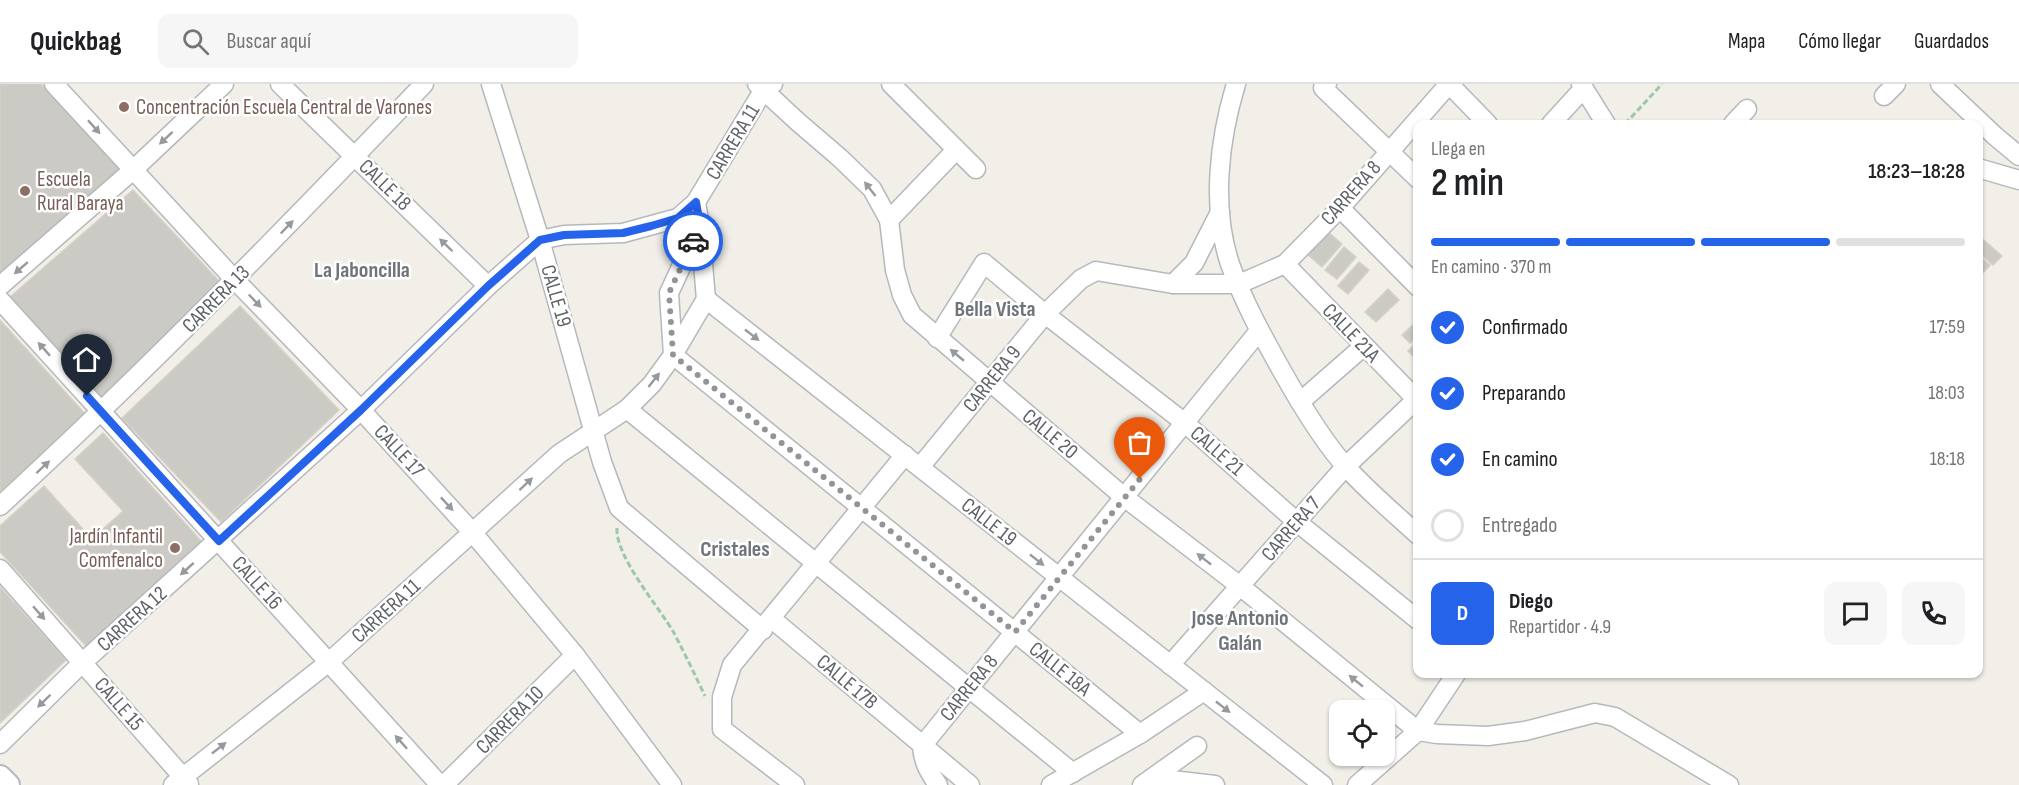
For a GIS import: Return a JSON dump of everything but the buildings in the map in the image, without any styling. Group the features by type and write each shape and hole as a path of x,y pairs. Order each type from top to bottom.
{"street":[{"name":"CALLE 17","path":"54,84 473,532 575,656 672,785"},
{"path":"0,286 133,170 224,84"},
{"name":"CALLE 18","path":"280,84 488,286"},
{"name":"CARRERA 13","path":"0,506 102,412 235,280 424,84"},
{"name":"CALLE 19","path":"491,84 540,240 602,462 619,508"},
{"path":"891,84 976,169"},
{"path":"1449,84 1484,120"},
{"name":"CARRERA 8","path":"1416,120 1449,84"},
{"path":"1940,84 1978,120"},
{"name":"CARRERA 11","path":"696,202 764,86"},
{"name":"CALLE 20","path":"764,86 872,189 889,220 891,243 902,295 912,315 1124,497 1240,586 1418,731"},
{"path":"1325,86 1413,175"},
{"path":"1554,120 1582,87 1603,120"},
{"path":"1234,92 1221,157 1220,212 1230,263 1259,331 1300,402 1346,466 1376,499 1413,531"},
{"path":"1737,120 1747,109"},
{"name":"CARRERA 8","path":"1239,284 1285,264 1340,208 1413,124"},
{"path":"1983,125 2019,156"},
{"path":"889,220 956,150"},
{"path":"1983,169 2019,180"},
{"path":"540,240 564,235 623,233 678,218 696,202"},
{"path":"673,355 706,299 696,202"},
{"path":"1340,208 1413,282"},
{"path":"1173,284 1194,264 1220,212"},
{"path":"673,355 669,293 700,226"},
{"name":"CARRERA 12","path":"0,744 82,663 361,410 488,286 540,240"},
{"name":"CALLE 21","path":"937,338 984,263 1045,314 1185,423 1297,522 1413,616"},
{"name":"CALLE 21A","path":"1285,264 1413,396"},
{"name":"CARRERA 9","path":"920,467 1045,314 1081,279 1096,271 1173,284 1239,284"},
{"name":"CALLE 19","path":"706,299 1323,785"},
{"name":"CALLE 16","path":"0,300 442,785"},
{"name":"CARRERA 8","path":"922,746 1259,331"},
{"path":"1300,402 1364,346"},
{"name":"CARRERA 11","path":"182,782 329,662 559,454 627,409 652,384 673,355"},
{"name":"CALLE 18A","path":"673,355 1140,734"},
{"name":"CARRERA 7","path":"1170,665 1346,466 1413,404"},
{"path":"627,409 1073,773"},
{"path":"795,785 722,729 722,697 732,665 904,455"},
{"name":"CALLE 17B","path":"619,508 922,746"},
{"name":"CALLE 15","path":"0,569 182,782"},
{"name":"CARRERA 10","path":"442,785 575,656"},
{"path":"1357,785 1418,731 1453,678"},
{"path":"1051,785 1140,734 1204,691"},
{"path":"1418,731 1488,736 1525,731 1595,713 1615,717 1729,785"},
{"path":"922,746 923,759 938,785"},
{"path":"922,746 970,785"},
{"path":"1148,782 1197,746"},
{"path":"0,777 8,785"},
{"path":"1148,782 1215,785"}],"path":[{"path":"1629,120 1662,84"},
{"path":"619,508 617,533 625,556 673,632 707,700"}],"way so far":[{"path":"693,241 669,293 673,355 1015,632 1140,479"}],"place":[{"name":"Concentración Escuela Central de Varones","path":"124,107"},
{"name":"Escuela Rural Baraya","path":"25,191"},
{"name":"Jardín Infantil Comfenalco","path":"175,548"}],"district":[{"name":"La Jaboncilla","path":"362,270"},
{"name":"Bella Vista","path":"995,309"},
{"name":"Cristales","path":"735,549"},
{"name":"Jose Antonio Galán","path":"1240,630"}],"route":[{"path":"87,396 219,541 361,410 488,286 540,240 564,235 623,233 678,218 696,202 700,226 693,241"}]}
